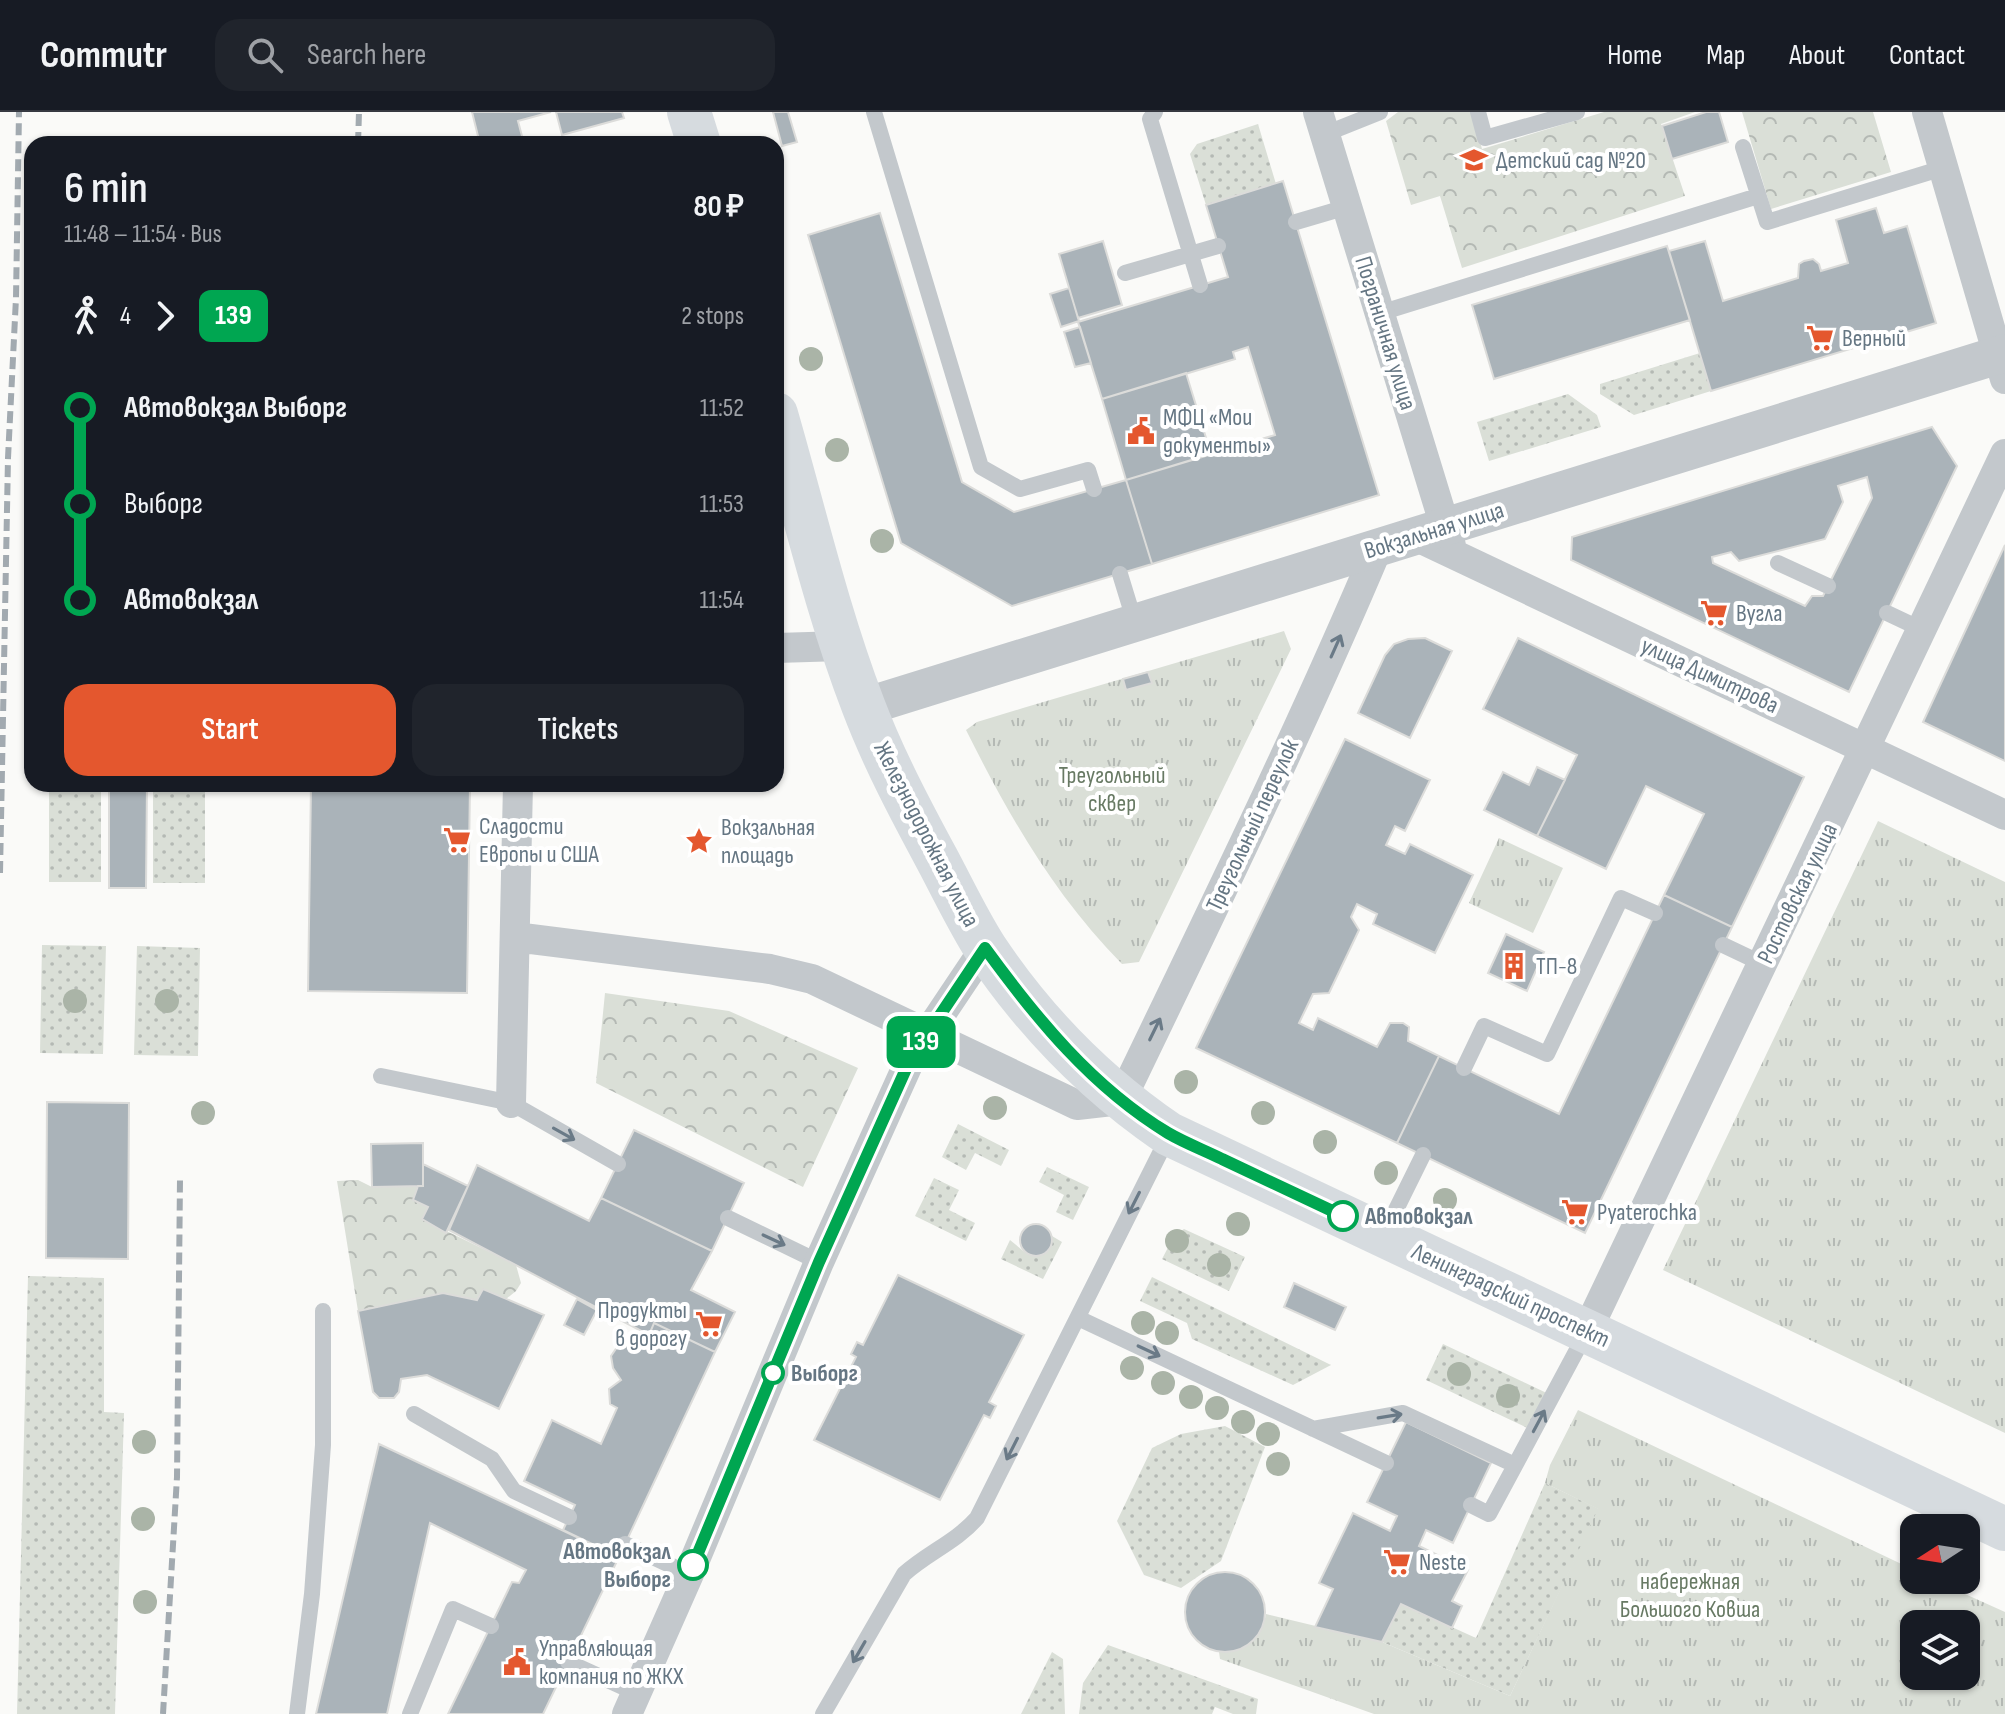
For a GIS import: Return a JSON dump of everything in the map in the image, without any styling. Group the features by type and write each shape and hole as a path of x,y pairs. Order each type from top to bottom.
{"main road":[{"path":"689,112 696,136"},
{"name":"Железнодорожная улица","path":"784,442 842,646 864,707 901,791 985,948"},
{"name":"Ленинградский проспект","path":"985,948 1058,1041 1121,1100 1169,1134 2005,1529"}],"street":[{"path":"1927,112 2003,362"},
{"name":"Пограничная улица","path":"1321,123 1380,313 1438,539"},
{"name":"Вокзальная улица","path":"864,707 1378,547 1438,539 2003,362"},
{"name":"Ростовская улица","path":"1587,1331 2005,454"},
{"name":"улица Димитрова","path":"1438,539 2005,815"},
{"name":"Треугольный переулок","path":"1121,1100 1265,800 1337,645 1378,547"},
{"path":"784,648 842,646"},
{"path":"511,1103 518,792"},
{"path":"515,937 770,969 812,979 1077,1105 1121,1100"},
{"name":"Железнодорожная улица","path":"632,1704 819,1262 910,1060 985,948"}],"lane":[{"path":"874,112 981,467 1020,489 1088,470 1094,489"},
{"path":"1155,112 1150,119 1200,285"},
{"path":"1321,123 1380,112"},
{"path":"1478,112 1485,138 1577,112"},
{"path":"1743,147 1767,222 1943,168"},
{"path":"1380,313 1758,196"},
{"path":"1296,222 1347,207"},
{"path":"1125,273 1218,246"},
{"path":"1778,563 1828,586"},
{"path":"1120,574 1135,623"},
{"path":"1887,613 1923,630"},
{"path":"1464,1068 1484,1026 1547,1054 1621,898 1655,913"},
{"path":"1723,945 1763,964"},
{"path":"381,1076 511,1103 618,1164"},
{"path":"823,1714 904,1574 952,1541 977,1518 1169,1134"},
{"path":"1384,1235 1423,1155"},
{"path":"728,1218 819,1262"},
{"path":"297,1714 312,1594 323,1445 323,1311"},
{"path":"1078,1318 1386,1463"},
{"path":"1471,1505 1489,1514 1587,1331"},
{"path":"1313,1429 1403,1413 1515,1465"},
{"path":"414,1414 492,1459 514,1491 569,1517"},
{"path":"625,1544 689,1574"},
{"path":"410,1714 453,1609 491,1626"},
{"path":"568,1662 632,1704"}],"green space":[{"path":"1398,112 1472,112 1482,149 1604,112 1695,112 1661,124 1685,196 1462,268 1440,196 1411,205 1386,121"},
{"path":"1742,112 1873,112 1891,172 1771,209"},
{"path":"1258,124 1276,184 1206,205 1190,154 1197,144"},
{"path":"1700,353 1711,391 1634,415 1600,394 1600,384"},
{"path":"1568,394 1597,415 1601,427 1489,461 1477,422"},
{"name":"Треугольный сквер","path":"1284,631 1291,649 1139,962 1122,964 1054,882 999,793 966,730 977,722"},
{"path":"49,792 101,792 101,882 49,882"},
{"path":"153,792 205,792 205,883 153,883"},
{"path":"1878,821 2005,882 2005,1433 1663,1270"},
{"path":"1499,838 1563,868 1533,933 1469,903"},
{"path":"42,945 106,946 103,1054 40,1053"},
{"path":"137,946 200,948 198,1056 134,1055"},
{"path":"605,993 729,1011 858,1068 803,1187 596,1083"},
{"path":"958,1124 1009,1150 1001,1166 975,1153 966,1170 942,1157"},
{"path":"1047,1167 1089,1187 1073,1220 1056,1212 1064,1195 1039,1182"},
{"path":"934,1178 959,1190 949,1210 975,1223 966,1241 915,1216"},
{"path":"358,1180 372,1187 418,1186 413,1199 428,1207 422,1219 516,1265 521,1283 516,1291 506,1299 483,1289 477,1300 358,1311 337,1181"},
{"path":"1184,1229 1245,1257 1229,1291 1162,1259 1174,1236"},
{"path":"1052,1236 1062,1242 1043,1279 1001,1259 1010,1240 1027,1254 1039,1256 1050,1249"},
{"path":"28,1276 104,1278 104,1412 124,1413 115,1714 17,1714"},
{"path":"1152,1277 1331,1365 1293,1385 1192,1339 1187,1323 1140,1301"},
{"path":"1443,1344 1555,1397 1538,1433 1426,1380"},
{"name":"набережная Большого Ковша","path":"1578,1410 1900,1563 1900,1594 1965,1594 2005,1612 2005,1714 1374,1714 1220,1659 1219,1652 1244,1646 1256,1637 1266,1614 1382,1642 1510,1696 1598,1509 1545,1483 1550,1465"},
{"path":"1225,1426 1265,1447 1221,1561 1181,1588 1144,1575 1117,1521 1152,1448 1181,1434"},
{"path":"1545,1483 1599,1509 1510,1696 1382,1642 1401,1604 1476,1638"},
{"path":"1108,1645 1258,1699 1256,1714 1233,1714 1215,1707 1212,1714 1079,1714 1083,1683"},
{"path":"1052,1652 1063,1659 1065,1714 1021,1714"}],"building":[{"path":"472,112 551,112 518,121 522,136 478,136"},
{"path":"556,112 622,112 624,118 562,135"},
{"path":"773,112 788,112 797,142 784,145 784,136 779,136"},
{"path":"1706,112 1719,112 1728,142 1672,159 1662,126"},
{"path":"1283,181 1379,495 1152,564 1126,480 1275,435 1248,347 1233,352 1235,359 1102,399 1078,322 1228,277 1206,205"},
{"path":"1876,208 1884,233 1907,226 1936,323 1711,391 1669,251 1705,241 1723,301 1798,278 1799,264 1804,261 1813,259 1821,271 1848,263 1836,220"},
{"path":"880,213 962,482 1014,512 1126,480 1152,564 1012,606 901,543 808,235"},
{"path":"1103,241 1122,305 1078,318 1059,254"},
{"path":"1667,246 1690,320 1494,379 1472,305"},
{"path":"1069,288 1079,321 1061,327 1050,294"},
{"path":"1080,327 1091,363 1075,367 1064,332"},
{"path":"1186,373 1211,454 1126,480 1102,399"},
{"path":"1932,427 1957,466 1849,692 1571,560 1572,537","holes":["1867,477 1872,498 1823,596 1812,596 1805,606 1713,563 1712,557 1731,552 1739,561 1825,539 1843,502 1838,486"]},
{"path":"2005,545 2005,761 1923,722"},
{"path":"1425,638 1452,651 1410,738 1358,713 1385,655 1394,644"},
{"path":"1518,638 1804,777 1732,927 1664,895 1704,814 1646,786 1606,869 1537,836 1577,755 1483,709"},
{"path":"1148,672 1152,683 1126,690 1123,679"},
{"path":"1345,739 1430,780 1405,831 1395,826 1386,845 1405,854 1410,844 1473,875 1435,953 1373,924 1377,914 1357,904 1351,917 1359,930 1329,993 1313,994 1299,1023 1313,1030 1318,1018 1377,1047 1390,1023 1403,1023 1409,1027 1408,1041 1439,1056 1397,1143 1196,1048"},
{"path":"1537,767 1565,780 1537,836 1484,810 1503,772 1529,785"},
{"path":"109,792 147,792 146,888 109,888"},
{"path":"311,792 470,792 467,993 308,991"},
{"path":"1664,895 1732,927 1585,1233 1397,1143 1439,1056 1559,1114"},
{"name":"ТП-8","path":"1506,934 1544,952 1527,991 1488,973"},
{"path":"47,1102 129,1103 128,1259 46,1258"},
{"path":"634,1130 744,1183 712,1251 601,1198"},
{"path":"423,1143 423,1186 372,1187 371,1144"},
{"path":"423,1164 468,1186 446,1233 422,1219 428,1207 413,1200 418,1186 423,1186"},
{"path":"477,1165 589,1221 601,1198 712,1251 691,1290 735,1312 715,1352 654,1323 649,1335 449,1230"},
{"path":"1036,1224 1047,1229 1052,1240 1047,1251 1036,1256 1025,1251 1020,1240 1025,1229"},
{"path":"898,1275 1024,1335 989,1402 996,1406 990,1418 984,1415 940,1500 814,1440 856,1357 851,1354 857,1342 863,1345"},
{"path":"1294,1283 1346,1307 1335,1330 1284,1307"},
{"path":"483,1289 544,1315 499,1409 427,1375 401,1379 399,1392 394,1398 379,1398 373,1392 358,1311 443,1293 477,1300"},
{"path":"577,1299 597,1310 584,1335 564,1325"},
{"path":"654,1323 715,1352 619,1557 563,1530 575,1505 524,1481 552,1420 601,1444 617,1408 610,1404 609,1389 621,1380 613,1368 611,1356 622,1340 630,1336 649,1335"},
{"path":"1406,1422 1491,1463 1453,1543 1426,1530 1419,1546 1468,1570 1452,1601 1462,1606 1452,1628 1401,1604 1382,1642 1315,1627 1333,1589 1319,1583 1353,1513 1390,1531 1397,1516 1367,1502"},
{"path":"379,1444 619,1557 543,1714 448,1714 512,1582 519,1583 526,1570 430,1523 387,1714 316,1714"},
{"path":"1217,1572 1233,1572 1247,1579 1258,1590 1265,1604 1262,1627 1247,1645 1233,1652 1217,1652 1203,1645 1192,1634 1185,1620 1185,1604 1192,1590 1203,1579"}],"railway":[{"path":"0,873 19,112"},
{"path":"358,136 359,112"},
{"path":"163,1714 177,1477 180,1179"}],"bus line":[{"name":"139","path":"693,1565 819,1262 910,1060 985,948 1058,1041 1141,1115 1169,1134 1343,1216"}],"place":[{"name":"Детский сад №20","path":"1474,160"},
{"name":"Верный","path":"1820,338"},
{"name":"МФЦ «Мои документы»","path":"1141,431"},
{"name":"Вугла","path":"1714,613"},
{"name":"Сладости Европы и США","path":"457,840"},
{"name":"Вокзальная площадь","path":"699,841"},
{"name":"ТП-8","path":"1514,966"},
{"name":"Pyaterochka","path":"1575,1212"},
{"name":"Автовокзал","path":"1343,1216"},
{"name":"Продукты в дорогу","path":"709,1324"},
{"name":"Выборг","path":"773,1373"},
{"name":"Neste","path":"1397,1562"},
{"name":"Автовокзал Выборг","path":"693,1565"},
{"name":"Управляющая компания по ЖКХ","path":"517,1662"}]}
